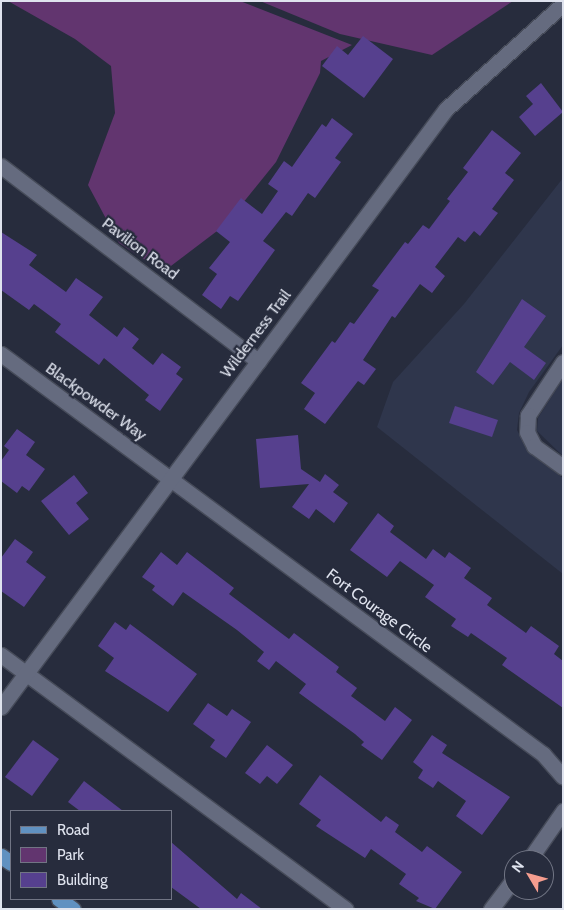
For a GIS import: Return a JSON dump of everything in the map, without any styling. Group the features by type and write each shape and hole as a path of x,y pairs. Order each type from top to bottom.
{"main road":[{"path":"60,900 73,909"}],"street":[{"name":"Wilderness Trail","path":"1,707 446,109 563,4"},
{"name":"Pavilion Road","path":"1,166 258,361"},
{"name":"Blackpowder Way","path":"1,354 170,478"},
{"path":"563,362 528,415 527,432 534,446 563,467"},
{"name":"Fort Courage Circle","path":"170,478 543,754 563,777"},
{"path":"1,655 346,909"},
{"path":"536,850 563,811"},
{"path":"491,909 504,892"}],"shaded area":[{"path":"563,178 563,345 529,392 519,413 517,430 529,453 563,478 563,574 377,427 393,382 464,304"},
{"path":"563,379 563,456 537,431 538,418"}],"green space":[{"path":"8,1 240,1 352,45 321,61 320,73 276,162 225,225 163,272 119,243 88,185 115,113 111,66 75,39"},
{"path":"260,1 513,1 432,55 340,34"}],"building":[{"path":"363,36 393,59 364,98 322,66 337,46 348,55"},
{"path":"541,83 563,112 535,136 519,117 533,104 526,96"},
{"path":"332,118 353,134 335,158 341,162 315,198 308,193 292,216 286,212 263,241 275,250 238,301 230,296 221,309 202,295 217,274 209,268 230,242 216,231 241,198 262,214 278,191 268,184 284,161 292,167 322,124 326,127"},
{"path":"492,130 521,153 505,173 514,180 492,209 498,213 480,236 474,231 465,242 458,237 435,267 445,276 432,293 420,284 395,318 392,316 363,360 376,369 364,385 358,381 325,424 304,409 315,393 301,383 332,341 335,343 350,322 354,324 379,290 372,286 405,242 408,244 423,225 429,229 450,201 447,199 468,172 463,168"},
{"path":"1,232 37,255 29,265 66,292 76,278 103,297 89,315 117,337 124,327 139,339 132,348 153,365 162,353 181,367 176,374 183,379 160,411 145,400 149,395 104,358 99,365 55,332 61,324 34,304 29,310 1,290"},
{"path":"522,299 546,316 524,347 546,363 534,380 510,362 493,385 476,372"},
{"path":"455,406 498,420 492,437 449,423"},
{"path":"17,429 35,442 26,455 45,469 29,491 22,486 17,493 1,481 1,461 9,450 4,446"},
{"path":"298,435 301,469 320,482 325,474 339,485 333,492 348,503 334,523 316,509 309,519 292,507 309,484 260,488 256,439"},
{"path":"74,475 88,493 76,503 89,519 69,535 41,501"},
{"path":"378,513 394,526 390,532 426,559 433,549 445,558 449,552 471,568 464,578 492,598 487,605 526,633 531,626 559,646 554,654 563,661 563,708 502,665 507,658 471,633 468,637 451,626 456,619 425,597 434,585 400,561 387,577 350,550"},
{"path":"15,539 33,552 26,562 46,577 24,607 1,591 1,558"},
{"path":"161,552 177,565 187,552 234,588 229,594 289,639 294,633 339,667 336,672 357,688 351,696 385,721 395,707 412,720 382,760 361,745 364,742 355,734 299,693 306,684 276,661 269,670 257,661 264,652 237,630 183,592 173,606 152,590 155,586 142,577"},
{"path":"115,622 126,630 130,624 197,674 168,712 105,671 114,658 98,646"},
{"path":"208,703 227,716 232,709 251,722 226,758 210,747 215,740 193,724"},
{"path":"432,735 447,745 442,753 510,797 482,835 456,816 466,801 438,781 433,788 418,778 423,770 413,762"},
{"path":"33,740 59,759 32,796 5,777"},
{"path":"267,745 293,765 277,784 267,776 260,784 245,773"},
{"path":"320,775 381,822 386,816 399,825 395,832 422,852 427,846 462,872 435,909 416,901 419,898 399,884 406,874 371,849 365,858 316,826 321,820 299,804"},
{"path":"84,781 122,810 79,810 68,802"},
{"path":"172,843 237,899 241,893 262,909 201,909 172,888"}]}
